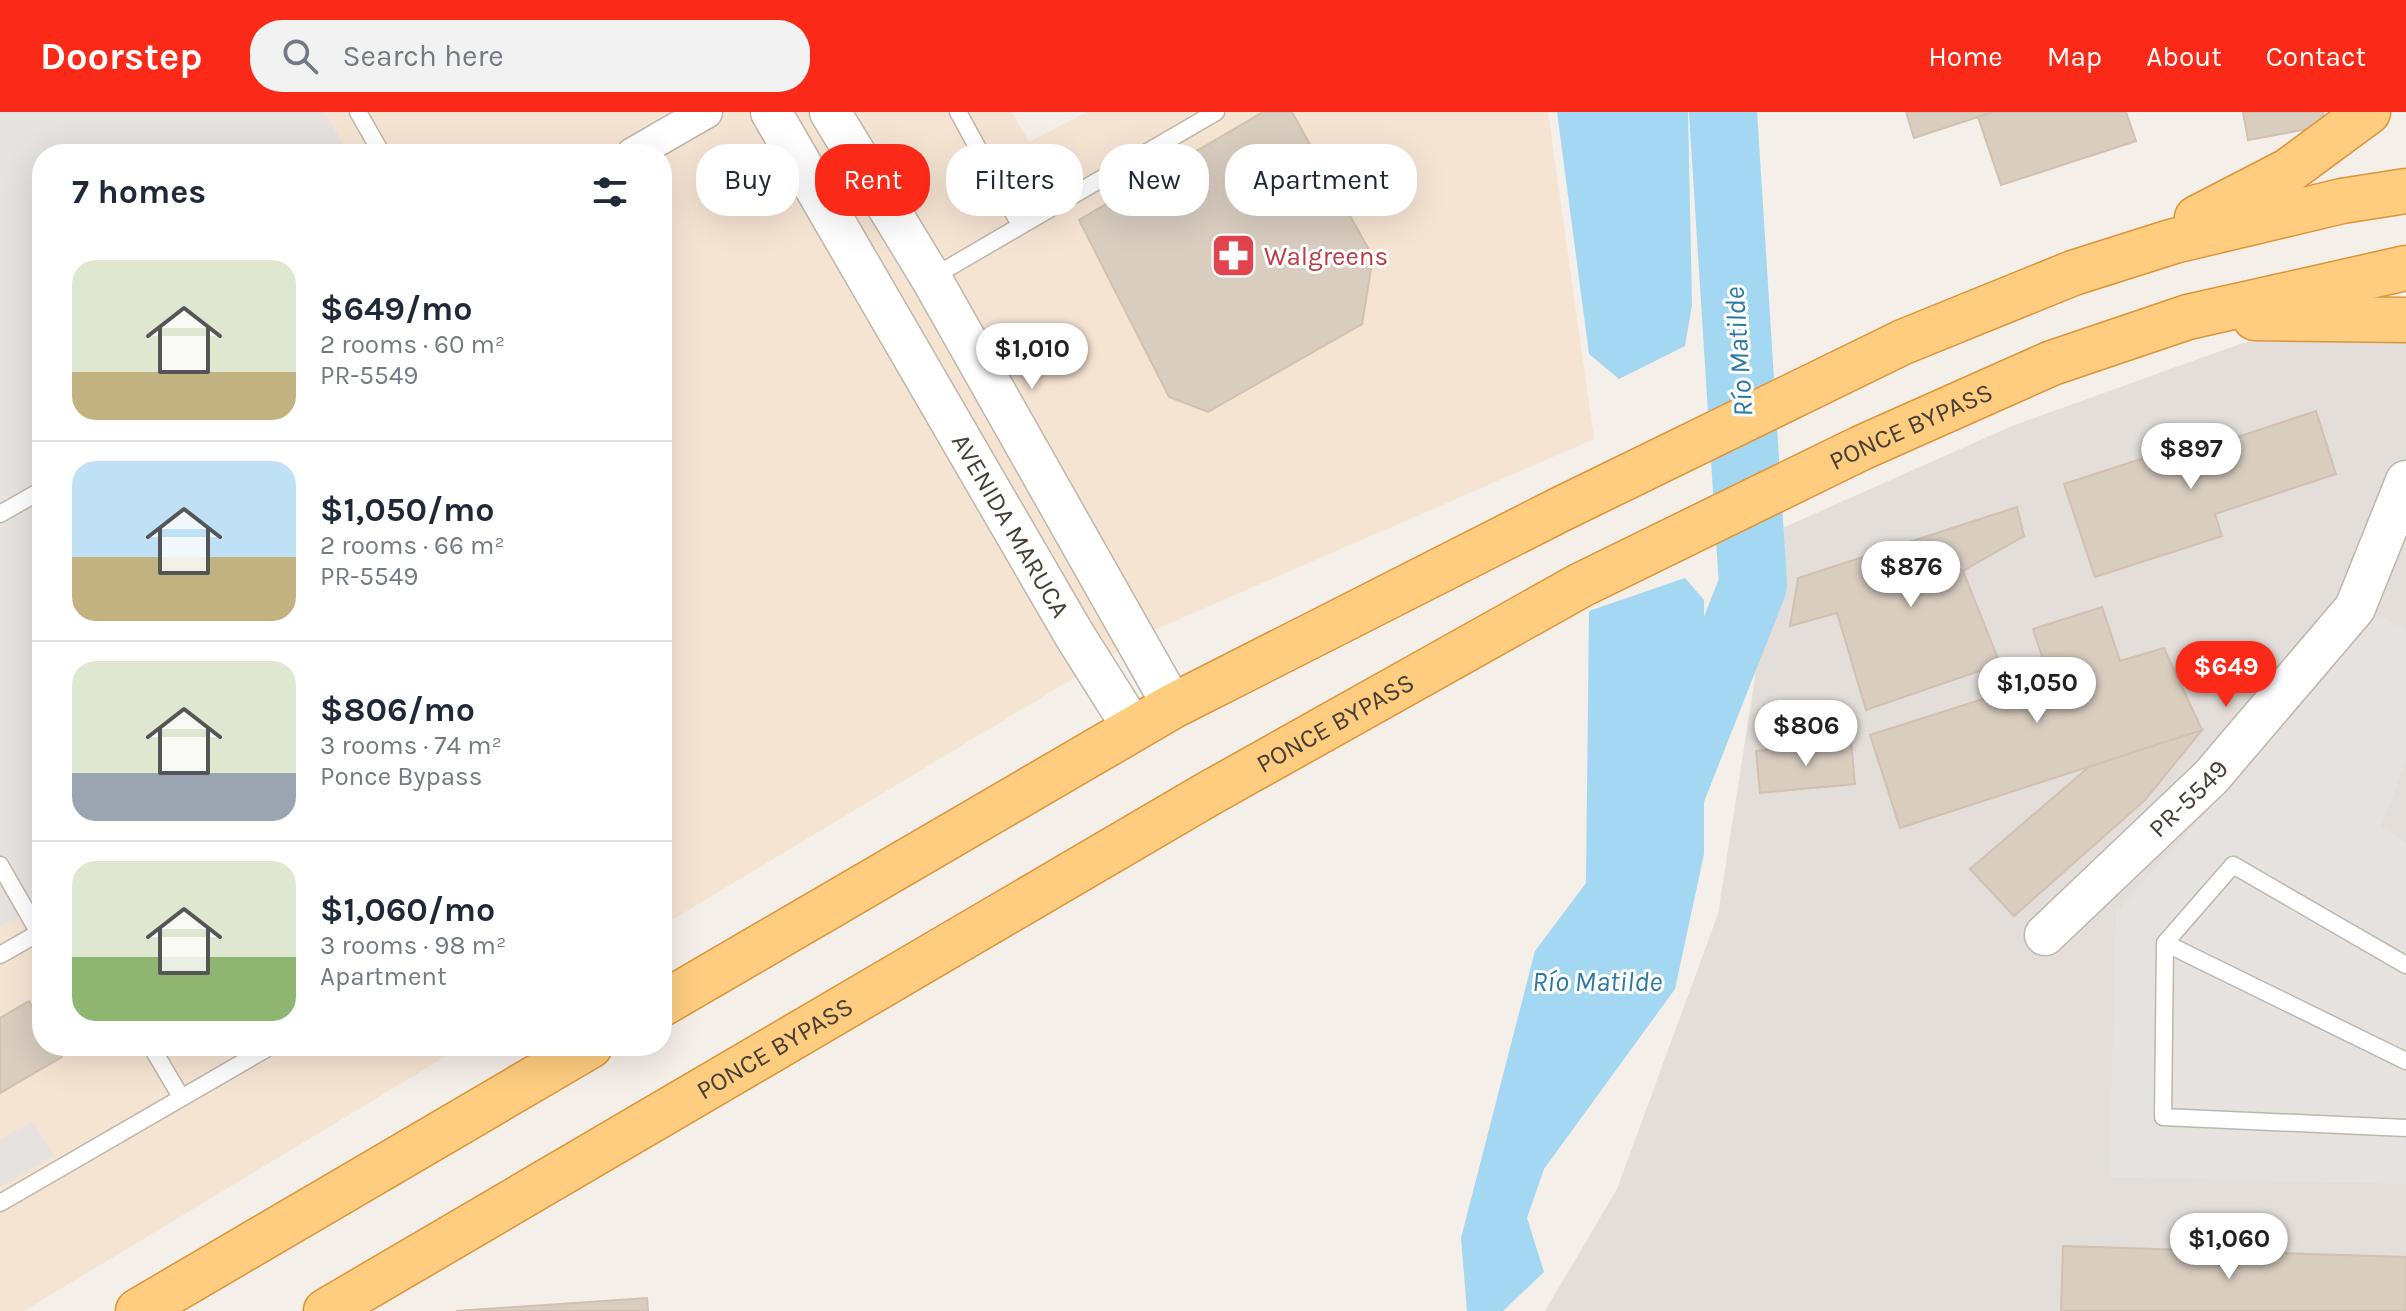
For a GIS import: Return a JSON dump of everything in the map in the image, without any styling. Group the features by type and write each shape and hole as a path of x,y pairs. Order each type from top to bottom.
{"highway":[{"path":"2119,258 2288,171 2368,112"},
{"path":"672,998 1173,706 1559,510 1840,372 1959,319 2119,258 2264,218 2406,191"},
{"name":"PONCE BYPASS","path":"326,1311 1208,794 1581,585 1861,448 2052,363 2188,317 2406,268"},
{"path":"2188,317 2406,320"},
{"path":"138,1311 573,1056"}],"street":[{"path":"650,144 706,112"},
{"name":"AVENIDA MARUCA","path":"771,112 1075,636 1133,728"},
{"name":"AVENIDA MARUCA","path":"830,112 931,278 1173,706"},
{"name":"PR-5549","path":"2045,935 2211,777 2355,608 2406,481"}],"lane":[{"path":"358,112 376,144"},
{"path":"958,112 1020,225"},
{"path":"931,278 1216,112"},
{"path":"0,514 32,496"},
{"path":"0,865 32,919"},
{"path":"2406,965 2233,865 2165,943 2163,1117 2406,1128"},
{"path":"0,955 32,937"},
{"path":"2165,943 2406,1061"},
{"path":"157,1056 181,1097"},
{"path":"0,1203 253,1056"}],"shaded area":[{"path":"0,112 1012,112 1029,142 1087,112 1548,112 1594,439 1152,631 672,920 672,144 32,144 32,1056 446,1056 24,1311 0,1311"},
{"path":"0,112 325,112 343,144 32,144 32,909 0,927"},
{"path":"2406,310 2406,1311 1545,1311 1617,1189 1718,914 1778,530 2012,426 2240,344"},
{"path":"2378,615 2406,629 2406,761 2381,827 2406,842 2406,1184 2109,1177 2116,913"},
{"path":"33,1121 54,1156 0,1187 0,1140"}],"water":[{"path":"1557,112 1688,112 1692,305 1685,346 1619,379 1589,354"},
{"name":"Río Matilde","path":"1685,578 1704,600 1704,854 1675,989 1544,1169 1527,1218 1544,1272 1503,1311 1467,1311 1461,1238 1535,951 1586,883 1589,611"}],"building":[{"path":"1263,112 1292,112 1310,144 1225,144 1225,216 1350,216 1373,257 1362,324 1208,412 1169,397 1079,220 1099,208 1099,216 1209,216 1208,144"},
{"path":"1906,112 1993,112 1914,138"},
{"path":"1993,112 2126,112 2136,141 2001,185 1978,117"},
{"path":"2243,112 2323,112 2325,126 2248,140"},
{"path":"2316,411 2336,474 2215,514 2222,536 2095,577 2064,484 2184,445 2195,451"},
{"path":"2017,507 2024,536 1963,571 2000,664 1866,710 1837,613 1790,626 1798,578"},
{"path":"2102,607 2120,661 2164,648 2202,730 1900,828 1870,735 2049,678 2033,629"},
{"path":"2202,730 2145,800 2014,916 1970,869 2089,767"},
{"path":"1851,742 1855,784 1760,793 1756,751"},
{"path":"29,1001 32,1006 32,1056 62,1057 0,1093 0,1018"},
{"path":"2063,1246 2406,1257 2406,1311 2061,1311"},
{"path":"647,1298 648,1311 456,1311"}],"waterway":[{"name":"Río Matilde","path":"1669,798 1753,585 1723,112"}],"place":[{"name":"Walgreens","path":"1233,256"}]}
